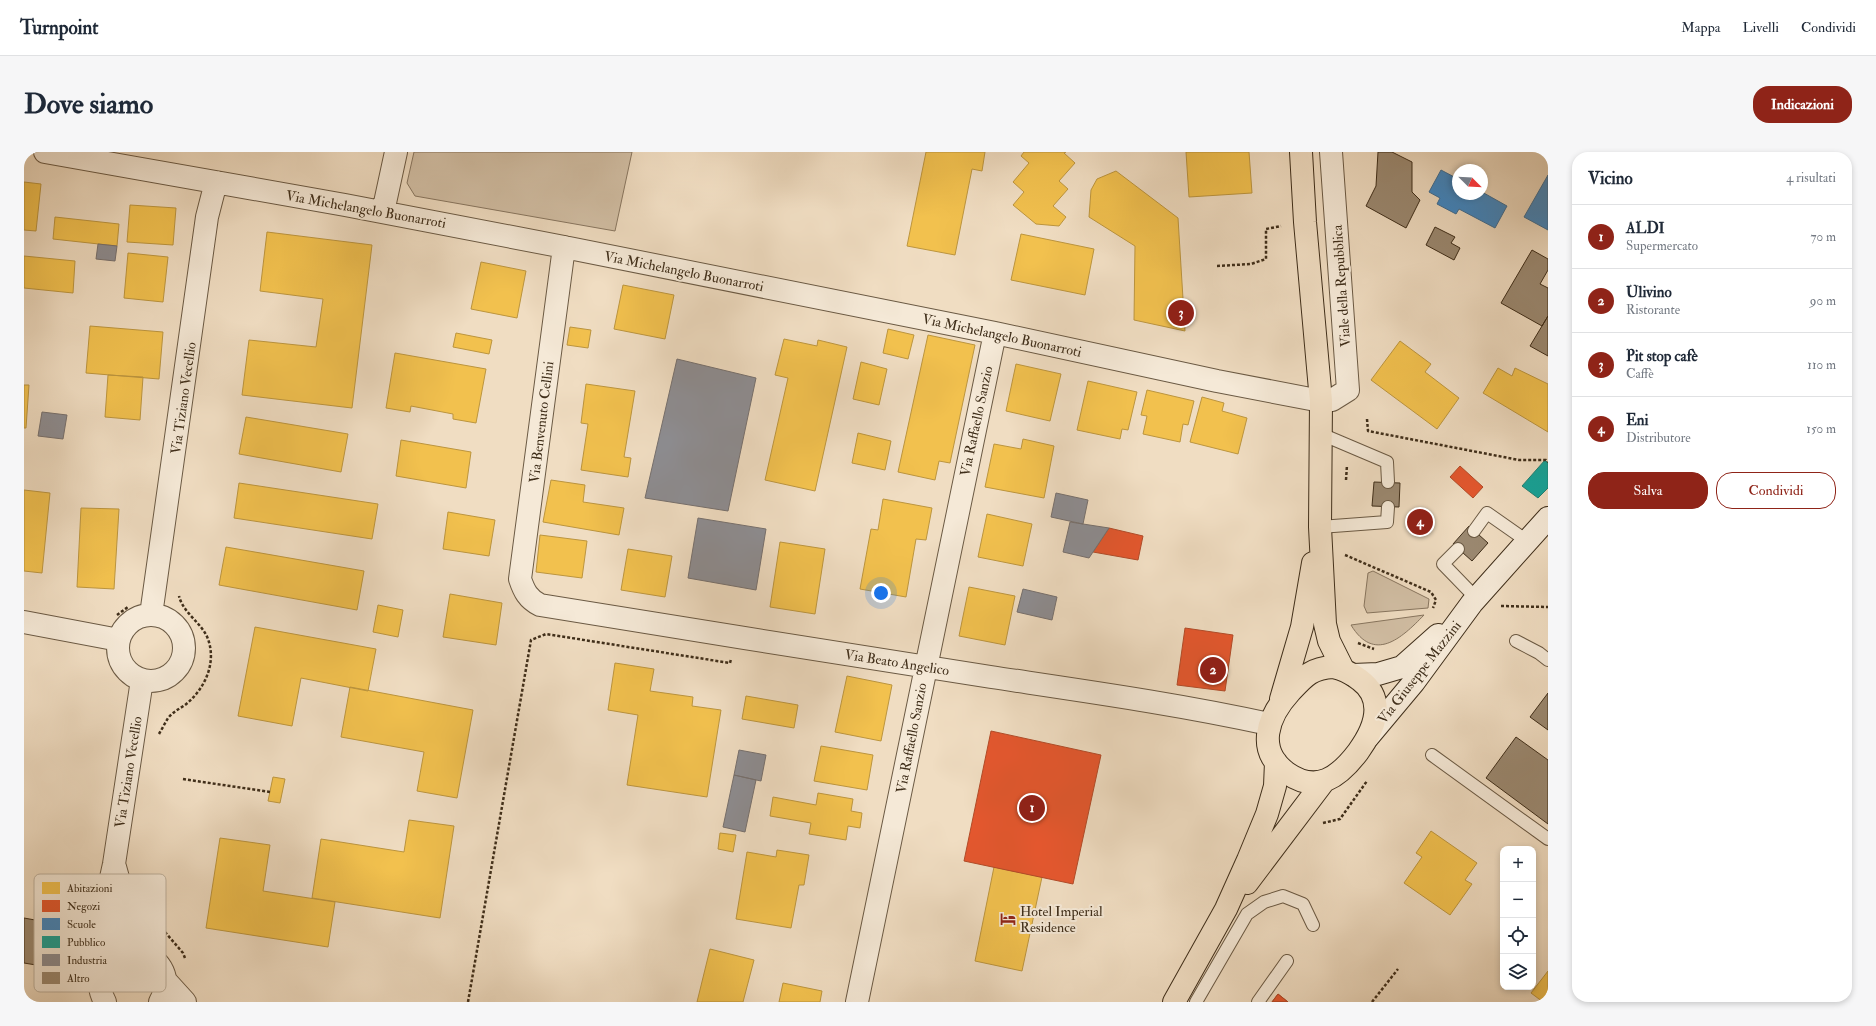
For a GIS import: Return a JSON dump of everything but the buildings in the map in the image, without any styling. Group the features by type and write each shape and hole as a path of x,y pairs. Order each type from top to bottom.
{"main road":[{"name":"Viale della Repubblica","path":"1301,152 1305,222 1321,401 1320,527 1325,624 1329,641 1348,672"},
{"name":"Viale della Repubblica","path":"1280,703 1302,627 1320,527"},
{"path":"1323,668 1348,672 1363,682 1374,699 1376,709 1375,718 1368,737 1344,769 1334,778 1312,783 1301,780 1287,773 1270,754 1268,739 1269,724 1280,703 1307,674 1314,670 1323,668"},
{"path":"1174,1002 1226,909 1267,814 1275,786 1276,762"},
{"path":"1226,909 1324,781"}],"street":[{"name":"Via Michelangelo Buonarroti","path":"45,152 383,212 564,247 995,333 1217,381 1321,401"},
{"path":"383,212 396,152"},
{"name":"Viale della Repubblica","path":"1321,401 1332,400 1348,390 1331,152"},
{"name":"Via Tiziano Vecellio","path":"152,615 207,217 216,182"},
{"name":"Via Benvenuto Cellini","path":"527,595 520,579 564,247"},
{"name":"Via Raffaello Sanzio","path":"857,1002 925,666 995,333"},
{"name":"Via Giuseppe Mazzini","path":"1368,737 1414,682 1473,602 1548,518"},
{"name":"Via Beato Angelico","path":"527,595 540,605 740,638 1161,703 1269,724"},
{"name":"Via Giuseppe Mazzini","path":"1348,672 1378,674 1402,666 1473,602"},
{"path":"152,615 165,618 176,627 182,639 184,653 178,666 168,676 156,681 142,680 133,676 122,665 118,651 119,640 123,630 131,622 141,617 152,615"},
{"path":"24,622 119,640"},
{"name":"Via Tiziano Vecellio","path":"112,874 142,680"},
{"name":"Via Tiziano Vecellio","path":"114,864 117,874"},
{"name":"Via Tiziano Vecellio","path":"166,981 185,1002"},
{"name":"Via Tiziano Vecellio","path":"100,992 105,1002"},
{"path":"160,1002 165,992"}],"lane":[{"path":"1321,434 1387,462 1388,482"},
{"path":"1320,527 1387,522 1388,507"},
{"path":"1474,531 1487,513 1527,541"},
{"path":"1458,549 1443,564 1473,602"},
{"path":"1516,641 1539,653 1548,660"},
{"path":"1432,755 1548,839"},
{"path":"1196,1002 1247,914 1264,902 1283,896 1303,904 1312,925"},
{"path":"1258,1002 1287,961"}],"path":[{"path":"1217,266 1251,264 1266,259 1266,229 1305,222"},
{"path":"1367,419 1368,432 1519,460 1546,460 1548,462"},
{"path":"1344,562 1344,554 1431,592 1436,600 1433,608"},
{"path":"158,571 173,574 180,604 199,625 208,639 211,657 208,675 200,690 168,718 158,737"},
{"path":"110,618 123,612 132,603"},
{"path":"1500,606 1548,607"},
{"path":"468,1002 531,640 546,634 730,663 740,638"},
{"path":"1354,638 1358,644 1375,650"},
{"path":"1320,824 1340,819 1370,777"},
{"path":"183,779 270,792"},
{"path":"166,933 183,953 185,959"},
{"path":"1372,1002 1398,969"}],"shaded area":[{"path":"414,152 632,152 615,231 415,196 407,183"},
{"path":"1373,571 1429,599 1428,608 1367,613 1364,606 1368,573"},
{"path":"1424,615 1397,639 1378,645 1369,643 1360,636 1351,625"}],"place":[{"name":"Pit stop cafè","path":"1181,313"},
{"name":"Eni","path":"1420,522"},
{"name":"Ulivino","path":"1213,670"},
{"name":"ALDI","path":"1032,808"},
{"name":"Hotel Imperial Residence","path":"1008,919"}]}
